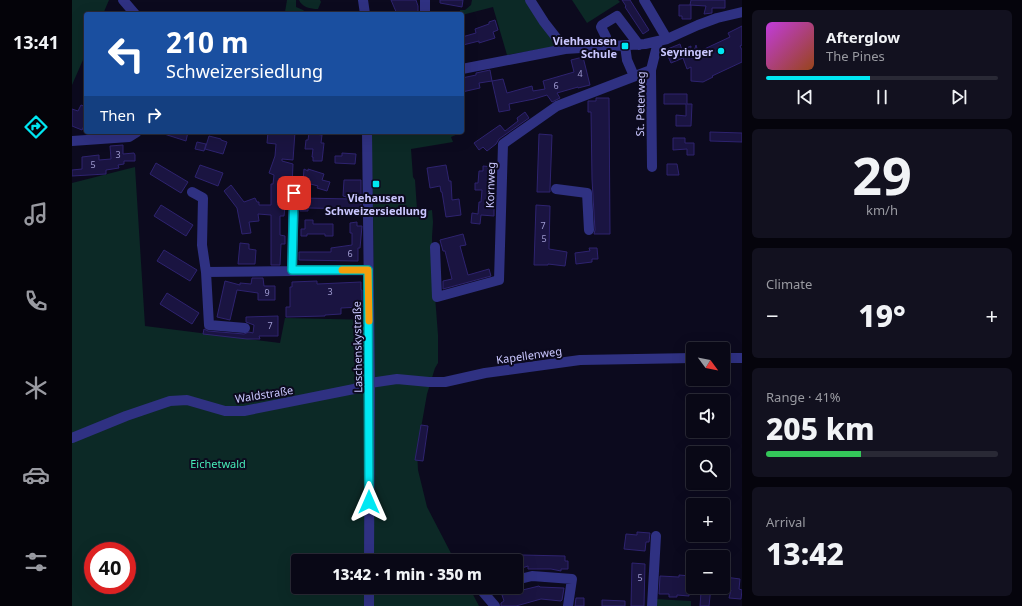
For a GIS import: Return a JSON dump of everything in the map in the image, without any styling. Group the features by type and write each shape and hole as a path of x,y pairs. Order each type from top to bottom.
{"street":[{"path":"123,0 133,12"},
{"path":"363,0 365,12"},
{"path":"425,0 425,12"},
{"path":"530,0 544,22 565,49"},
{"path":"644,0 663,41"},
{"path":"464,69 565,49 639,45 663,41 698,25 742,12"},
{"path":"607,46 606,37 601,27 617,16 639,45"},
{"name":"St. Peterweg","path":"652,167 651,70 663,41"},
{"path":"625,46 627,60 634,76"},
{"name":"Kornweg","path":"435,247 437,297 499,280 503,144 557,106 651,70"},
{"path":"72,141 88,136 129,137 134,134"},
{"name":"Laschenskystraße","path":"368,134 370,383 369,554"},
{"path":"556,189 587,193 589,230"},
{"path":"192,192 203,198 202,245 206,272 209,325 245,328"},
{"path":"292,270 294,193"},
{"path":"206,272 368,270"},
{"name":"Kapellenweg","path":"370,383 397,379 445,382 485,373 580,360 686,358"},
{"path":"730,358 742,358"},
{"name":"Waldstraße","path":"72,438 126,416 170,401 187,400 225,411 244,412 354,389 370,383"},
{"path":"652,606 656,536"},
{"path":"523,578 532,576 572,579 568,606"},
{"path":"369,594 369,606"},
{"path":"485,594 495,606"}],"green space":[{"path":"72,0 109,0 104,12 84,12 84,58 72,85"},
{"path":"287,0 296,0 296,7 305,12 285,12"},
{"path":"299,0 320,0 321,2 318,9 315,9 304,6"},
{"path":"472,0 528,0 560,46 507,55 493,7 464,14 464,12 460,12 460,10 465,10 471,5"},
{"path":"572,0 618,0 620,2 587,23"},
{"name":"Eichetwald","path":"371,134 458,134 451,137 453,142 411,149 417,210 432,210 432,257 438,335 438,363 427,394 417,451 418,470 427,507 451,554 291,554 291,594 473,594 479,606 72,606 72,183 135,167 145,326 280,343 285,318 374,320"},
{"path":"654,599 691,601 691,606 654,606"}],"building":[{"path":"391,0 416,0 418,12 396,12"},
{"path":"440,0 463,0 462,7 440,3"},
{"path":"622,0 630,0 649,30 643,34"},
{"path":"691,0 725,0 725,8 712,8 712,13 704,14 706,6 690,5"},
{"path":"679,5 691,5 691,19 682,19 682,16 679,16"},
{"path":"495,20 498,30 493,32 495,38 479,43 479,41 464,45 464,36 476,33 475,29 489,24 489,22"},
{"name":"Seyringer","path":"742,26 742,45 740,46 742,50 742,62 712,76 713,77 703,82 691,81 691,67 687,69 683,58 671,63 665,50 680,44 682,50 691,46 690,57 692,58 696,45 698,52 730,37 728,33"},
{"path":"583,57 590,85 557,93 560,98 552,102 547,95 509,104 510,110 499,112 492,81 503,79 507,93 532,86 533,91 545,89 543,81 574,72 571,60"},
{"path":"490,70 492,81 479,83 480,88 464,92 464,78 476,75 476,73"},
{"path":"664,94 687,94 687,104 692,104 691,126 676,126 676,115 686,116 686,104 664,104"},
{"path":"596,98 609,98 610,234 594,234 591,112 588,112 588,101 596,101"},
{"path":"81,105 84,106 84,126 82,130 72,126 72,109 78,111"},
{"path":"525,112 529,118 499,139 496,144 487,151 483,147 479,150 474,143 500,125 505,131 518,121 517,118"},
{"path":"710,132 742,133 742,142 710,141"},
{"path":"164,134 188,134 186,141"},
{"path":"268,134 295,134 293,160 282,159 282,161 293,164 292,186 300,186 299,189 291,187 288,191 284,190 284,193 281,193 280,206 285,206 284,216 280,216 280,235 285,236 285,244 281,244 280,265 271,265 271,215 258,214 259,221 249,222 251,233 242,234 237,208 224,191 231,185 244,202 255,198 257,202 259,202 259,205 271,205 271,184 273,184 274,175 269,173 275,156 276,144 267,143"},
{"path":"309,134 322,135 321,143 324,143 322,161 313,161 313,149 305,149 306,140 308,140"},
{"path":"539,134 552,135 550,192 537,192"},
{"path":"209,136 227,142 223,154 205,149"},
{"path":"673,138 685,138 685,143 694,143 694,155 687,155 687,149 673,150"},
{"path":"197,142 206,144 204,151 195,149"},
{"path":"123,145 123,154 134,153 135,161 124,161 124,164 118,165 119,168 106,170 106,174 72,176 72,170 82,169 82,157 99,155 99,160 111,159 110,146"},
{"path":"342,153 356,154 355,164 335,163 335,156 342,156"},
{"path":"156,163 188,182 181,193 150,174"},
{"path":"667,164 677,164 679,175 667,175"},
{"path":"200,165 223,173 218,186 195,177"},
{"path":"446,165 449,181 451,181 452,200 459,199 461,215 446,217 440,186 430,188 427,168"},
{"path":"483,166 493,167 494,183 490,182 489,203 494,203 494,216 481,215 480,224 471,223 472,213 478,214 479,202 481,202 482,190 475,190 475,183 478,183 479,171 483,171"},
{"path":"304,169 324,174 322,180 330,182 327,191 317,188 318,186 303,182"},
{"path":"344,180 361,180 361,209 308,208 308,211 300,211 300,198 353,199 343,196"},
{"path":"161,205 193,225 186,236 154,216"},
{"path":"536,205 550,206 549,249 567,252 565,266 548,264 534,265"},
{"path":"305,220 313,220 313,224 333,224 333,236 325,236 325,234 307,234 307,236 301,236 301,229 305,229"},
{"path":"357,222 357,226 362,226 360,248 358,248 358,261 299,260 299,252 331,252 331,248 352,245 350,223"},
{"path":"463,234 466,245 460,246 468,275 489,269 491,276 443,289 443,281 452,279 445,251 443,251 440,240"},
{"path":"240,243 249,244 249,249 256,250 255,264 238,264"},
{"path":"589,248 597,248 598,259 592,259 592,262 576,264 575,253 590,251"},
{"path":"164,250 197,270 190,281 157,261"},
{"path":"252,278 263,278 264,286 275,286 275,300 258,300 258,293 237,290 230,320 217,317 225,281 240,285 240,283 251,284"},
{"path":"317,281 317,284 361,282 362,307 341,308 341,314 286,317 286,307 290,307 290,287 292,287 292,282"},
{"path":"167,293 199,313 192,324 160,304"},
{"path":"278,316 278,336 259,336 260,339 247,339 203,334 204,329 208,331 244,334 249,332 253,333 254,325 246,322 246,317"},
{"path":"421,425 428,426 423,461 415,460"},
{"path":"637,532 650,533 649,542 646,542 645,551 624,549 626,534 637,535"},
{"path":"523,555 565,556 565,561 568,561 568,569 561,569 561,571 551,569 528,569 528,566 523,568"},
{"path":"632,563 645,564 644,606 631,606"},
{"path":"679,575 686,576 686,594 689,594 689,596 677,595 677,597 669,597 669,594 659,594 660,576 679,577"},
{"path":"730,578 740,579 739,589 742,590 741,599 729,598 731,590"},
{"path":"539,586 564,588 561,601 541,599 516,606 501,606 501,603 504,601 502,595 523,594 523,590"},
{"path":"701,594 710,594 709,606 700,606"},
{"path":"576,598 584,598 584,606 575,606"},
{"path":"602,600 625,601 625,606 602,606"}],"slow traffic":[{"path":"342,270 368,270 369,321"}],"place":[{"name":"Viehhausen Schule","path":"625,46"},
{"name":"Seyringer","path":"721,51"},
{"name":"Viehausen Schweizersiedlung","path":"376,184"}],"route":[{"path":"294,193 292,270 368,270 370,383 369,502"}]}
